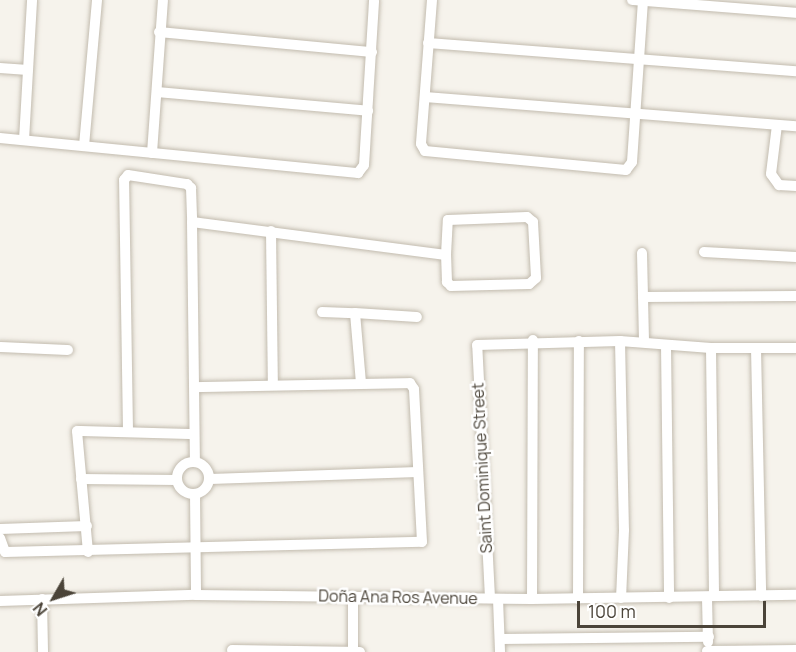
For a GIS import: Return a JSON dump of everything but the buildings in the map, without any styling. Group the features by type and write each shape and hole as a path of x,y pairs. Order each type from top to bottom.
{"street":[{"path":"24,140 32,0"},
{"path":"84,146 97,0"},
{"path":"152,153 163,0"},
{"path":"0,138 358,174 364,165 374,0"},
{"path":"432,0 421,144 425,151 611,170 631,167 633,112 643,0"},
{"path":"632,0 796,13"},
{"path":"159,33 372,52"},
{"path":"428,43 796,71"},
{"path":"0,68 28,70"},
{"path":"156,92 368,111"},
{"path":"425,96 796,126"},
{"path":"777,125 771,174 779,185 796,186"},
{"path":"128,431 125,178 132,175 187,184 191,188 195,462"},
{"path":"527,217 533,222 536,274 532,283 451,286 447,282 446,255 448,220 527,217"},
{"path":"192,222 446,255"},
{"path":"271,231 273,385"},
{"path":"704,252 796,256"},
{"path":"642,253 645,342"},
{"path":"643,297 796,296"},
{"path":"322,312 417,317"},
{"path":"356,313 361,383"},
{"path":"532,599 532,340 645,342 711,348 796,348"},
{"name":"Saint Dominique Street","path":"500,652 501,639 494,598 476,351 483,342 532,340"},
{"path":"578,598 579,341"},
{"path":"620,341 624,530 621,598"},
{"path":"666,345 669,598"},
{"path":"0,347 68,350"},
{"path":"711,348 710,597 707,651 796,650"},
{"path":"756,348 761,596"},
{"path":"0,538 5,552 420,544 423,536 412,385 401,382 195,387"},
{"path":"88,552 77,431 193,434"},
{"path":"177,480 186,493 202,492 210,479 208,471 195,462"},
{"path":"177,480 182,466 195,462"},
{"path":"210,479 418,471"},
{"path":"81,479 177,480"},
{"path":"195,494 196,595"},
{"path":"0,529 87,526"},
{"name":"Doña Ana Ros Avenue","path":"0,601 196,595 532,599 796,595"},
{"path":"353,597 353,652"},
{"path":"42,599 43,652"},
{"path":"501,639 709,637"},
{"path":"232,650 360,652"}]}
